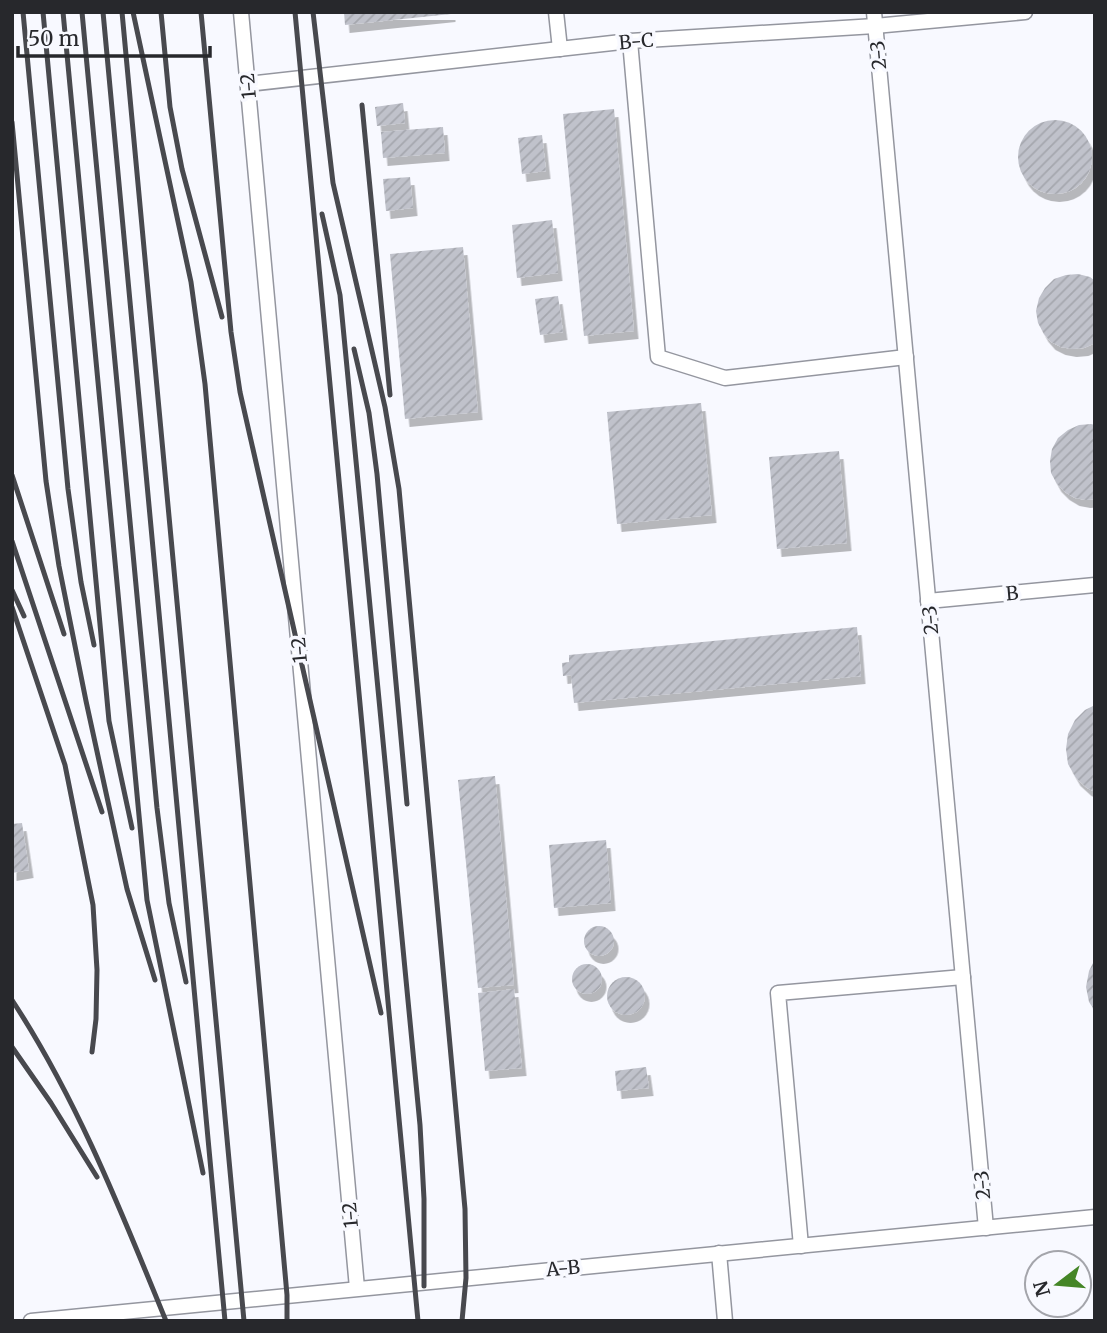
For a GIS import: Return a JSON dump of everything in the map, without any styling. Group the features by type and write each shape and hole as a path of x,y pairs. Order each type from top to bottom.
{"lane":[{"name":"1-2","path":"241,12 356,1288"},
{"path":"556,12 560,49"},
{"name":"B-C","path":"248,84 630,41 874,19 1026,12"},
{"name":"2-3","path":"874,19 986,1228"},
{"path":"630,41 658,357 725,378 906,356"},
{"name":"B","path":"928,601 1095,585"},
{"path":"801,1245 778,993 962,976"},
{"name":"A-B","path":"31,1321 1095,1217"},
{"path":"719,1253 725,1321"}],"building":[{"path":"344,12 451,12 451,14 345,25"},
{"path":"403,103 405,123 377,126 375,107"},
{"path":"614,109 634,331 584,336 563,114"},
{"path":"1048,120 1062,120 1076,126 1086,136 1092,157 1090,171 1076,188 1062,194 1048,194 1034,188 1024,178 1018,164 1018,150 1024,136 1034,126"},
{"path":"443,127 445,153 383,158 381,132"},
{"path":"542,135 546,171 522,174 518,138"},
{"path":"410,177 413,208 386,211 383,179"},
{"path":"552,220 558,273 517,278 512,225"},
{"path":"463,247 478,412 405,419 390,254"},
{"path":"1078,274 1095,281 1095,343 1072,349 1051,342 1038,323 1036,311 1039,298 1054,279"},
{"path":"558,296 563,332 540,335 535,299"},
{"path":"701,403 712,515 617,524 607,412"},
{"path":"1079,425 1095,425 1095,499 1086,500 1075,498 1057,484 1051,473 1050,461 1058,438"},
{"path":"839,451 847,543 777,549 769,457"},
{"path":"857,627 861,676 574,703 571,675 563,676 562,663 569,662 569,655"},
{"path":"1095,705 1095,792 1076,778 1068,764 1066,749 1068,734 1075,720"},
{"path":"495,776 514,985 478,988 458,780"},
{"path":"22,823 29,870 12,873 12,824"},
{"path":"606,840 611,903 554,908 549,845"},
{"path":"599,926 610,930 614,941 610,952 599,956 588,952 584,941 588,930"},
{"path":"1095,959 1095,1011 1089,1002 1086,987"},
{"path":"587,964 598,968 602,979 598,990 587,994 576,990 572,979 576,968"},
{"path":"626,977 640,982 645,996 640,1010 626,1015 612,1010 607,996 612,982"},
{"path":"514,989 522,1068 485,1071 478,993"},
{"path":"646,1067 649,1088 617,1091 615,1071"}],"railway":[{"path":"23,12 68,489 81,582 94,645"},
{"path":"43,12 109,721 132,828"},
{"path":"63,12 147,900 203,1173"},
{"path":"82,12 157,808 169,903 186,982"},
{"path":"103,12 225,1321"},
{"path":"122,12 244,1321"},
{"path":"133,12 191,282 205,384 287,1295 287,1321"},
{"path":"161,12 170,107 182,169 222,317"},
{"path":"201,12 231,332 240,392 381,1013"},
{"path":"295,12 418,1321"},
{"path":"313,12 333,183 385,407 399,489 465,1209 466,1278 462,1321"},
{"path":"362,105 390,395"},
{"path":"12,122 46,481 59,566 127,889 155,980"},
{"path":"322,214 340,295 420,1125 424,1199 424,1286"},
{"path":"354,349 369,413 377,474 407,804"},
{"path":"12,475 64,634"},
{"path":"12,541 102,812"},
{"path":"12,590 24,616"},
{"path":"12,607 65,765 93,905 97,970 92,1052"},
{"path":"12,1000 57,1076 77,1116 115,1197 166,1321"},
{"path":"12,1047 97,1177"}]}
